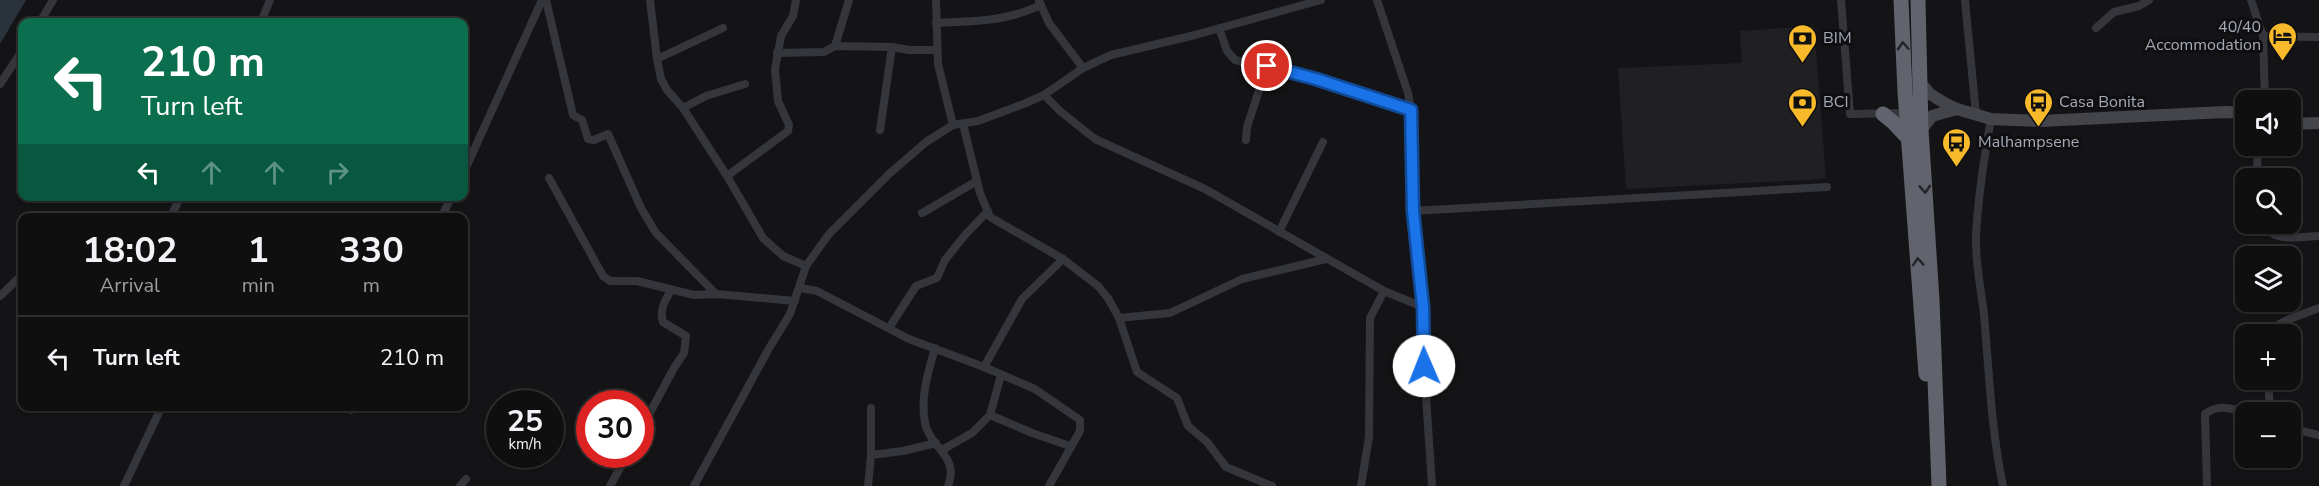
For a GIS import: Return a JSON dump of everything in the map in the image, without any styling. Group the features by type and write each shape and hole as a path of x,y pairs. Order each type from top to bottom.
{"highway":[{"path":"1901,0 1905,92 1914,113"},
{"path":"1918,0 1920,82 1914,113 1928,400 1937,446 1939,486"},
{"path":"1905,92 1897,102 1881,114 1915,135"}],"street":[{"path":"42,18 53,0"},
{"path":"263,18 270,0"},
{"path":"468,163 544,0"},
{"path":"544,0 573,115 582,120 588,139 594,141 608,134 641,208 656,233 716,294"},
{"path":"651,0 657,59 661,79 667,90 683,108 727,176 763,238 783,256 806,266"},
{"path":"727,176 788,131 789,125 778,101 776,69 781,36 793,16 796,0"},
{"path":"836,46 849,0"},
{"path":"936,0 938,64 953,124"},
{"path":"694,486 790,314 806,266 829,234 926,142 953,124 978,121 1026,104 1044,95 1083,68 1111,55 1321,0"},
{"path":"1377,0 1408,93 1411,110 1413,211 1423,307 1424,366 1432,486"},
{"path":"1841,0 1850,114 1914,113"},
{"path":"1965,0 1976,115"},
{"path":"2096,28 2114,12 2139,6 2149,0"},
{"path":"2251,0 2263,36 2265,90"},
{"path":"936,23 995,20 1024,13 1040,3 1050,23 1083,68"},
{"path":"657,59 723,28"},
{"path":"1219,28 1227,51 1235,60 1316,79 1411,110"},
{"path":"2263,36 2319,37"},
{"path":"777,53 824,52 836,46 937,50"},
{"path":"880,130 892,47"},
{"path":"0,84 18,57"},
{"path":"1246,140 1247,127 1267,66"},
{"path":"1920,82 1930,94 1957,109 1991,119 2041,121 2235,112"},
{"path":"683,108 706,96 746,84"},
{"path":"1044,95 1095,139 1205,189 1384,291 1423,307"},
{"path":"1915,135 1932,116 1957,109"},
{"path":"1991,119 1981,176 1976,250 1989,381 2003,486"},
{"path":"2301,124 2319,123"},
{"path":"963,124 977,181 990,217 1063,259 1098,286 1119,318 1137,372 1178,398 1188,426 1207,442 1226,466 1272,486"},
{"path":"1279,231 1323,142"},
{"path":"549,178 603,276 610,281 637,281 694,295 716,294 795,301"},
{"path":"922,213 977,181"},
{"path":"1413,211 1827,187"},
{"path":"888,328 916,286 937,278 945,260 988,211"},
{"path":"2271,234 2319,236"},
{"path":"984,367 1022,299 1063,259"},
{"path":"1119,318 1170,313 1242,279 1326,259"},
{"path":"0,296 18,279"},
{"path":"800,288 817,291 909,339 984,367 1043,393 1080,420 1080,431 1049,486"},
{"path":"654,406 684,353 686,336 663,322 661,316 661,310 670,290"},
{"path":"1361,486 1369,437 1370,318 1384,291"},
{"path":"2282,324 2319,309"},
{"path":"935,348 922,405 925,426 951,468 952,476 948,486"},
{"path":"871,455 939,447 972,433 990,415 1001,375"},
{"path":"2207,486 2205,414 2221,406 2235,409"},
{"path":"868,486 872,408"},
{"path":"124,486 160,411"},
{"path":"990,415 1070,446"},
{"path":"2301,430 2319,435"},
{"path":"610,486 620,468"}],"shaded area":[{"path":"0,0 26,0 0,44"},
{"path":"1814,26 1826,179 1626,189 1618,68 1742,63 1740,31"}],"place":[{"name":"40/40 Accommodation","path":"2282,62"},
{"name":"BIM","path":"1802,64"},
{"name":"BCI","path":"1802,128"},
{"name":"Casa Bonita","path":"2038,128"},
{"name":"Malhampsene","path":"1957,168"}],"route":[{"path":"1267,66 1316,79 1411,110 1413,211 1423,307 1424,366"}]}
